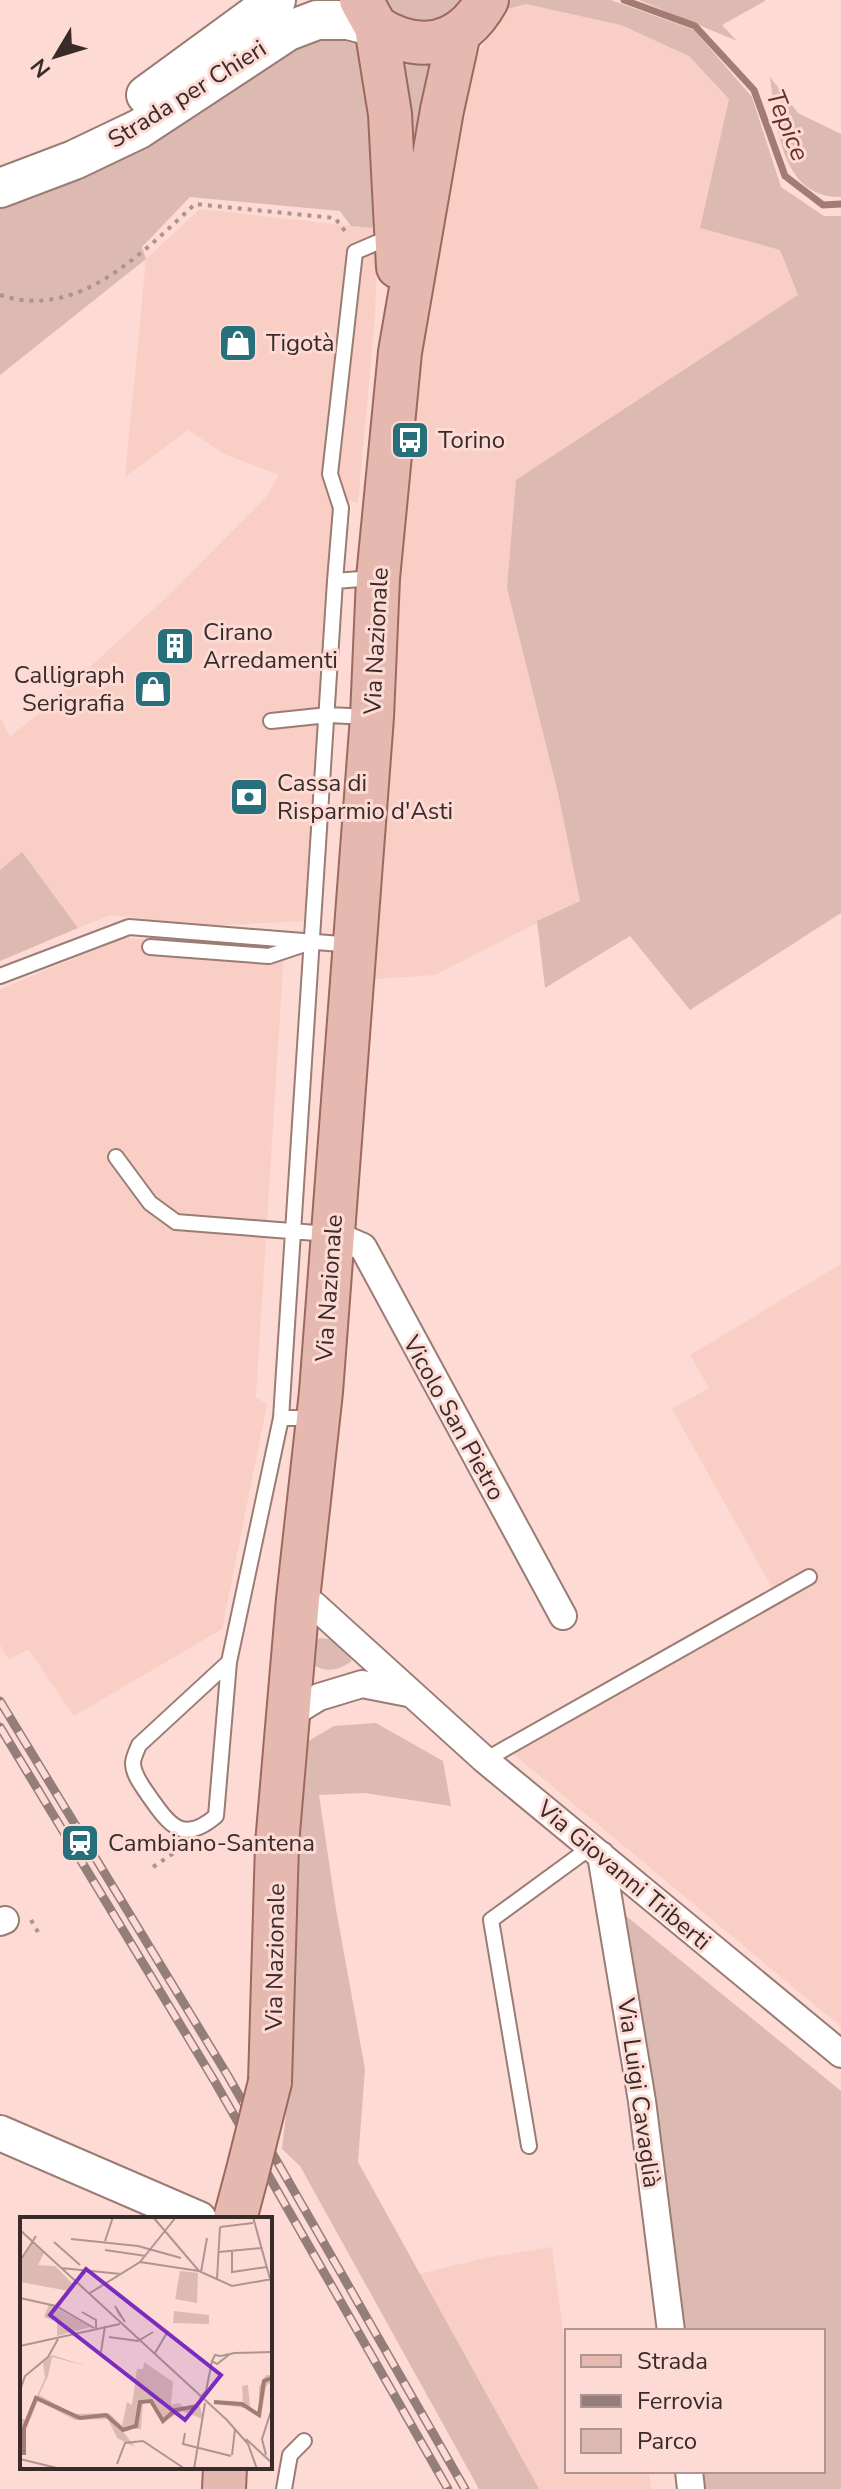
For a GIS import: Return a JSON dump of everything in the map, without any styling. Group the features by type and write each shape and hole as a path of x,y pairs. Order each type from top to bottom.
{"main road":[{"name":"Strada per Chieri","path":"0,160 45,151 89,131 197,59 276,0"},
{"name":"Via Nazionale","path":"236,2217 270,2082 277,1844 298,1599 300,1418 314,1232 355,945 372,717 378,578 400,352 442,110 459,33 478,16 487,0"},
{"name":"Strada per Chieri","path":"0,188 74,160 139,129 288,31 317,20 348,20 368,14"},
{"name":"Via Nazionale","path":"368,14 390,114 398,233 400,352"},
{"path":"368,14 399,42 428,45 459,33"},
{"path":"224,2489 225,2469"}],"street":[{"name":"Vicolo San Pietro","path":"314,1232 363,1247 563,1616"},
{"name":"Via Giovanni Triberti","path":"298,1599 314,1605 485,1760 841,2054"},
{"name":"Via Giovanni Triberti","path":"288,1716 319,1697 362,1684 408,1693"},
{"name":"Via Luigi Cavaglià","path":"596,1851 642,2101 671,2329"},
{"path":"0,2133 194,2217"}],"lane":[{"path":"116,1157 150,1203 176,1222 314,1232 313,941 341,508 330,474 355,252 398,233"},
{"path":"335,581 378,578"},
{"path":"271,721 328,715 372,717"},
{"path":"0,976 129,927 355,945"},
{"path":"150,947 269,956 313,941"},
{"path":"229,1662 139,1745 133,1763 139,1782 170,1825 184,1830 201,1829 216,1816 229,1662 300,1418"},
{"path":"485,1760 809,1577"},
{"path":"529,2146 491,1920 596,1851"},
{"path":"284,2489 290,2455 304,2441"}],"path":[{"path":"0,295 46,303 79,293 141,254 195,204 335,218 343,224 355,252"},
{"path":"153,1867 179,1853"}],"shaded area":[{"path":"526,4 621,24 689,56 729,99 700,228 780,250 798,296 516,480 558,793 580,901 435,975 362,980 403,413 457,86 507,9"},
{"path":"200,209 378,229 375,317 358,503 347,500 309,921 203,926 110,915 78,928 22,853 0,870 0,717 10,737 38,714 169,595 266,497 279,475 224,454 188,430 125,477 146,259"},
{"path":"124,938 284,951 256,1397 267,1404 222,1629 74,1716 28,1649 9,1660 0,1645 0,989"},
{"path":"841,1264 841,2027 510,1751 780,1602 672,1409 709,1388 690,1355"},
{"path":"552,2247 565,2347 565,2473 649,2473 651,2489 539,2489 419,2274 489,2257"}],"green space":[{"path":"382,0 461,0 443,19 422,24 401,17"},
{"path":"511,0 611,0 694,30 752,97 781,187 824,216 841,216 841,913 690,1010 630,936 545,988 537,921 580,901 558,793 507,588 516,480 798,295 780,250 700,228 729,99 689,56 621,25 526,4 507,9"},
{"path":"639,0 765,1 722,25 737,41"},
{"path":"325,31 352,38 366,56 382,198 372,228 351,226 340,211 190,197 142,247 146,259 0,375 0,205"},
{"path":"396,59 433,62 418,182"},
{"path":"770,77 798,113 841,134 841,197 821,194 805,185 793,172 779,135"},
{"path":"22,852 78,928 0,961 0,870"},
{"path":"320,1638 338,1640 352,1661 330,1670 309,1662 310,1643"},
{"path":"376,1723 443,1761 451,1806 364,1793 319,1795 365,2069 358,2162 539,2489 479,2489 300,2166 282,2149 293,2053 297,1782 305,1743 334,1726"},
{"path":"620,1911 841,2091 841,2489 703,2489 699,2473 825,2473 825,2329 679,2329"}],"waterway":[{"name":"Tepice","path":"624,0 695,26 754,90 785,176 823,205 841,204"}],"railway":[{"path":"0,1701 228,2076 465,2489"},
{"path":"0,1727 215,2082 448,2489"}],"place":[{"name":"Tigotà","path":"238,343"},
{"name":"Torino","path":"410,440"},
{"name":"Cirano Arredamenti","path":"175,646"},
{"name":"Calligraph Serigrafia","path":"153,689"},
{"name":"Cassa di Risparmio d'Asti","path":"249,797"},
{"name":"Cambiano-Santena","path":"80,1843"}]}
